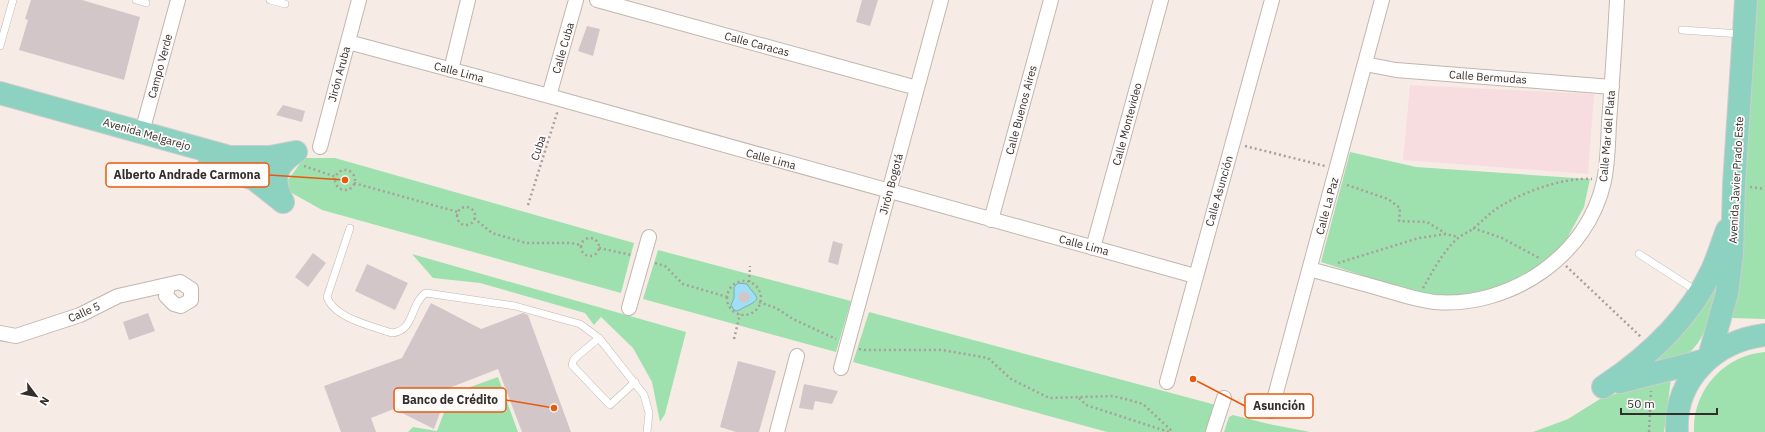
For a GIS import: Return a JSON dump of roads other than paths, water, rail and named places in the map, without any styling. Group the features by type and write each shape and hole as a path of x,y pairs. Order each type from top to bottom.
{"main road":[{"name":"Avenida Javier Prado Este","path":"1707,359 1726,294 1730,273 1734,184 1746,0"},
{"name":"Avenida Melgarejo","path":"0,93 230,157 270,157 296,152 286,158 279,168 276,180 278,191 284,202 254,179 229,170 0,108"},
{"path":"1734,184 1729,224 1711,270 1686,313 1654,349 1630,370 1603,387 1707,359 1736,341 1765,335"},
{"path":"1677,432 1677,422 1681,399 1691,378 1707,359"}],"street":[{"name":"Campo Verde","path":"142,132 178,0"},
{"name":"Jirón Aruba","path":"320,148 359,0"},
{"path":"450,70 468,0"},
{"name":"Calle Cuba","path":"549,96 576,0"},
{"name":"Calle Caracas","path":"597,0 917,88"},
{"name":"Jirón Bogotá","path":"841,368 941,0"},
{"name":"Calle Buenos Aires","path":"991,220 1051,0"},
{"name":"Calle Montevideo","path":"1093,248 1161,0"},
{"name":"Calle Asunción","path":"1167,382 1272,0"},
{"name":"Calle La Paz","path":"1271,411 1316,270 1336,169 1382,0"},
{"name":"Calle Mar del Plata","path":"1316,270 1417,299 1454,302 1490,297 1525,283 1556,260 1584,227 1594,209 1605,180 1617,0"},
{"name":"Calle Lima","path":"348,42 549,96 889,192 1195,276"},
{"name":"Calle Bermudas","path":"1365,64 1396,70 1612,86"},
{"path":"629,308 649,237"},
{"name":"Calle 5","path":"0,333 16,336 80,315 118,296 168,285"},
{"path":"777,432 797,356"},
{"path":"1213,432 1224,398"}],"lane":[{"path":"0,46 13,0"},
{"path":"136,0 146,3"},
{"path":"270,0 285,4"},
{"path":"1682,30 1744,34"},
{"path":"350,228 327,297 329,304 340,314 392,333 399,332 408,325 419,297 426,293 515,306 580,324 599,338 644,395 649,413 647,432"},
{"path":"1639,254 1698,292"},
{"path":"599,338 574,359 572,365 610,405 635,382"}],"water":[{"path":"738,283 747,284 755,295 756,299 755,302 736,311 731,305 734,298 734,287"}],"place":[{"name":"Alberto Andrade Carmona","path":"345,180"},
{"name":"Asunción","path":"1193,379"},
{"name":"Banco de Crédito","path":"554,408"}]}
